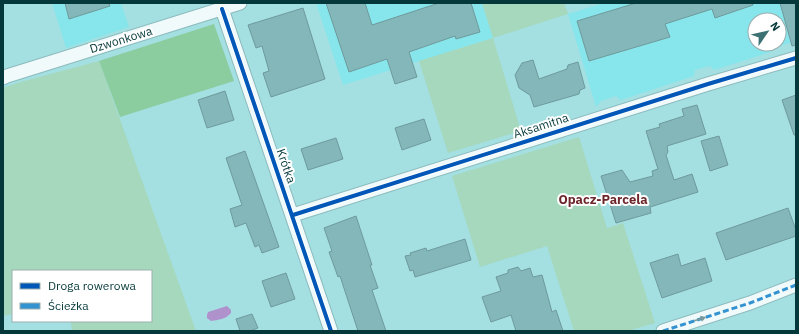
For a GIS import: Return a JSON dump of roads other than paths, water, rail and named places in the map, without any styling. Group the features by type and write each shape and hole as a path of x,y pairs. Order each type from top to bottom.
{"street":[{"name":"Dzwonkowa","path":"3,78 240,3"},
{"name":"Krótka","path":"222,9 331,331"},
{"name":"Aksamitna","path":"293,216 708,84 796,58"},
{"path":"663,331 750,303 796,285"}],"district":[{"name":"Opacz-Parcela","path":"603,199"}]}
